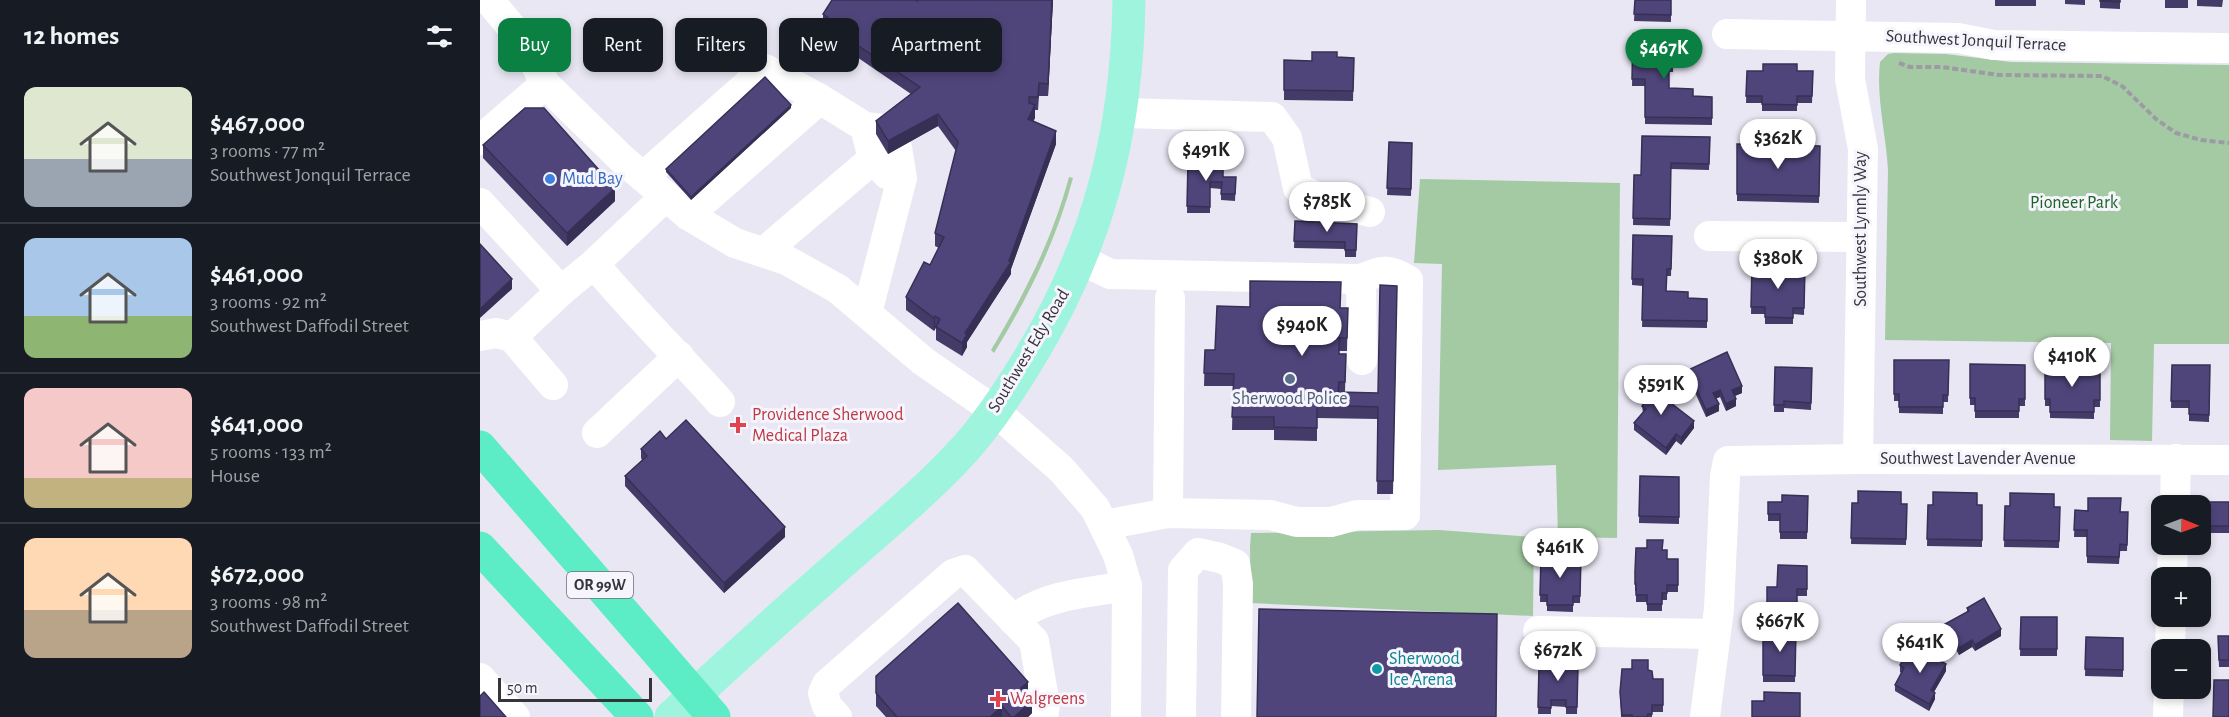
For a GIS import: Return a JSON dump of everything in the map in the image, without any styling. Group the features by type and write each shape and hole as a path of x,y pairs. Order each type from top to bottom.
{"highway":[{"name":"OR 99W","path":"480,447 704,706"},
{"path":"480,548 637,717"}],"main road":[{"name":"Southwest Edy Road","path":"671,717 704,706 964,450 995,411 1055,314 1080,259 1106,182 1121,113 1128,53 1129,0"}],"street":[{"path":"489,0 527,46 545,84 677,206 735,243 765,251 786,260 838,289 923,361 995,411 1075,483 1095,508 1104,525 1118,555 1127,586 1126,717"},
{"name":"Southwest Lynnly Way","path":"1851,0 1850,79 1863,149 1858,459"},
{"name":"Southwest Jonquil Terrace","path":"1727,33 1958,38 1994,45 2225,48"},
{"path":"643,177 765,69 820,99 880,141 900,187 867,314"},
{"path":"480,140 545,84"},
{"path":"512,337 594,264 677,206 820,99"},
{"path":"1121,113 1272,117 1287,138 1298,188 1321,200 1370,212"},
{"path":"765,251 880,141"},
{"path":"480,203 561,291"},
{"path":"1709,236 1862,237"},
{"path":"1080,259 1110,274 1361,279 1377,272 1394,271 1408,280 1405,515 1357,515 1331,522 1297,522 1270,515 1168,513 1104,525"},
{"path":"594,264 633,311 720,402"},
{"path":"1361,279 1362,360"},
{"path":"1168,513 1170,298"},
{"path":"480,336 496,333 512,337 553,385"},
{"path":"597,433 679,357"},
{"path":"2175,495 2176,459"},
{"name":"Southwest Lavender Avenue","path":"1715,634 1719,609 1725,476 1728,461 2229,460"},
{"path":"1180,717 1183,570 1198,553 1235,564 1238,584 1236,717"},
{"path":"837,717 827,706 823,693 827,684 953,574 965,570 1034,641 1045,705 1043,717"},
{"path":"1013,620 1027,609 1048,600 1127,586"},
{"path":"1538,631 1715,634 1705,717"},
{"path":"480,678 515,717"},
{"path":"2168,717 2169,699"}],"path":[{"path":"1892,60 1910,67 1942,67 1999,75 2102,76 2122,86 2156,119 2176,134 2229,143"}],"green space":[{"name":"Pioneer Park","path":"1888,54 1946,54 2011,62 2229,65 2229,344 2154,344 2152,441 2110,440 2111,343 1885,340 1888,170 1879,76 1880,62"},
{"path":"1069,177 1073,178 1049,247 1029,290 994,353 991,350 1026,288 1046,245"},
{"path":"1420,179 1620,183 1617,538 1558,537 1556,465 1438,470 1442,264 1414,263"},
{"path":"1439,530 1534,537 1533,616 1251,603 1251,533"}],"building":[{"path":"832,0 1052,0 1048,84 1039,83 1038,97 1029,97 1029,103 1035,105 1028,119 1056,131 1009,261 1011,262 965,333 967,334 962,343 936,327 940,319 935,316 934,318 906,297 924,262 930,265 944,237 935,233 958,142 938,114 888,141 876,121 920,87 898,72 1002,72 1002,18 871,18 871,54 859,46 859,18 828,18 823,14"},
{"path":"1635,0 1671,0 1671,15 1634,14"},
{"path":"2120,0 2120,2 2100,1"},
{"path":"1633,34 1674,35 1673,65 1669,65 1669,88 1693,89 1693,96 1712,97 1712,118 1645,117 1645,79 1632,79"},
{"path":"1312,52 1337,52 1337,57 1354,58 1353,91 1284,90 1284,60 1312,61"},
{"path":"1763,64 1797,64 1797,71 1813,71 1812,96 1797,96 1797,105 1762,104 1762,96 1746,96 1747,71 1763,71"},
{"path":"765,77 791,105 691,197 666,169"},
{"name":"Mud Bay","path":"525,108 544,108 615,188 567,233 483,145"},
{"path":"1642,136 1710,137 1709,164 1671,163 1670,219 1633,218 1634,175 1641,175"},
{"path":"1389,142 1412,143 1411,189 1387,188"},
{"path":"1737,144 1820,146 1819,196 1737,194"},
{"path":"1188,161 1223,162 1223,177 1236,177 1235,194 1221,194 1222,182 1210,182 1210,207 1187,206"},
{"path":"1295,221 1357,224 1356,250 1345,250 1345,242 1294,241"},
{"path":"1633,235 1672,236 1671,269 1667,269 1666,291 1688,292 1688,298 1707,299 1707,321 1642,320 1643,279 1632,279"},
{"path":"480,244 512,279 480,309"},
{"path":"1752,266 1805,267 1804,308 1793,308 1793,318 1765,317 1765,307 1751,307"},
{"path":"1250,281 1341,282 1340,308 1348,308 1347,338 1339,338 1339,354 1346,354 1345,382 1339,382 1338,392 1378,393 1380,285 1397,286 1393,481 1377,481 1378,407 1317,405 1317,428 1274,427 1274,417 1232,417 1234,374 1204,373 1205,350 1215,350 1217,306 1250,307"},
{"path":"1727,352 1742,386 1732,390 1736,399 1726,404 1720,390 1713,393 1719,404 1706,410 1688,370"},
{"path":"1894,360 1949,360 1948,395 1943,395 1943,407 1899,407 1899,394 1894,394"},
{"path":"1970,364 2025,365 2025,399 2019,399 2019,411 1975,411 1975,398 1970,398"},
{"path":"2045,365 2100,366 2100,400 2094,400 2094,412 2050,412 2050,399 2045,399"},
{"path":"2172,365 2210,365 2209,415 2189,414 2189,401 2171,401"},
{"path":"1775,367 1812,368 1811,403 1784,401 1784,405 1774,405"},
{"path":"1647,379 1670,397 1667,400 1694,421 1681,438 1676,434 1666,448 1634,423 1646,409 1642,406 1647,400 1636,393"},
{"path":"686,420 785,527 724,583 625,476 647,456 641,449 660,431 666,439"},
{"path":"1640,476 1679,477 1679,517 1639,516"},
{"path":"1858,491 1901,492 1901,504 1907,504 1906,539 1851,538 1852,503 1858,503"},
{"path":"1933,492 1977,493 1977,505 1982,505 1982,540 1927,539 1928,505 1933,505"},
{"path":"2010,493 2054,494 2054,507 2060,507 2059,541 2004,540 2005,506 2010,506"},
{"path":"1782,495 1808,496 1807,532 1780,532 1780,514 1768,514 1768,502 1782,502"},
{"path":"2088,498 2121,498 2120,512 2128,512 2127,545 2120,544 2119,557 2087,556 2087,530 2074,530 2075,510 2088,511"},
{"path":"2211,502 2229,502 2229,526 2211,526"},
{"path":"1647,540 1663,540 1662,550 1667,550 1667,559 1678,559 1678,585 1667,585 1667,593 1662,593 1662,604 1647,604 1647,595 1636,595 1636,548 1647,548"},
{"path":"1541,556 1581,557 1580,596 1573,596 1573,605 1547,605 1547,595 1540,595"},
{"path":"1778,565 1807,566 1807,589 1797,589 1797,611 1767,610 1767,587 1777,587"},
{"path":"1984,598 2001,629 1975,645 1972,640 1959,648 1945,624 1969,611 1967,608"},
{"name":"Walgreens","path":"958,603 1028,682 1021,688 1032,701 1014,717 1011,717 1002,706 990,717 897,717 876,693 876,676"},
{"name":"Sherwood Ice Arena","path":"1259,609 1497,614 1496,717 1257,717"},
{"path":"2021,617 2057,617 2057,649 2020,649"},
{"path":"1767,629 1796,629 1795,676 1763,675 1763,639 1767,639"},
{"path":"2218,636 2229,636 2229,660 2219,660"},
{"path":"2086,637 2123,638 2123,670 2085,669"},
{"path":"1912,645 1946,664 1931,690 1935,693 1929,704 1895,685 1904,668 1900,665"},
{"path":"1544,657 1572,657 1571,666 1578,666 1577,707 1566,707 1566,700 1551,700 1551,708 1538,707 1539,666 1544,666"},
{"path":"1632,660 1648,660 1648,670 1652,671 1653,679 1663,679 1663,705 1652,705 1652,714 1648,714 1647,717 1622,715 1620,692 1622,669 1632,669"},
{"path":"2214,680 2229,680 2229,717 2213,717"},
{"path":"484,692 506,717 480,717 480,696"},
{"path":"1764,692 1800,693 1800,717 1752,717 1752,701 1764,701"}],"place":[{"name":"Mud Bay","path":"550,179"},
{"name":"Sherwood Police","path":"1290,379"},
{"name":"Providence Sherwood Medical Plaza","path":"738,425"},
{"name":"Sherwood Ice Arena","path":"1377,669"},
{"name":"Walgreens","path":"998,699"}]}
